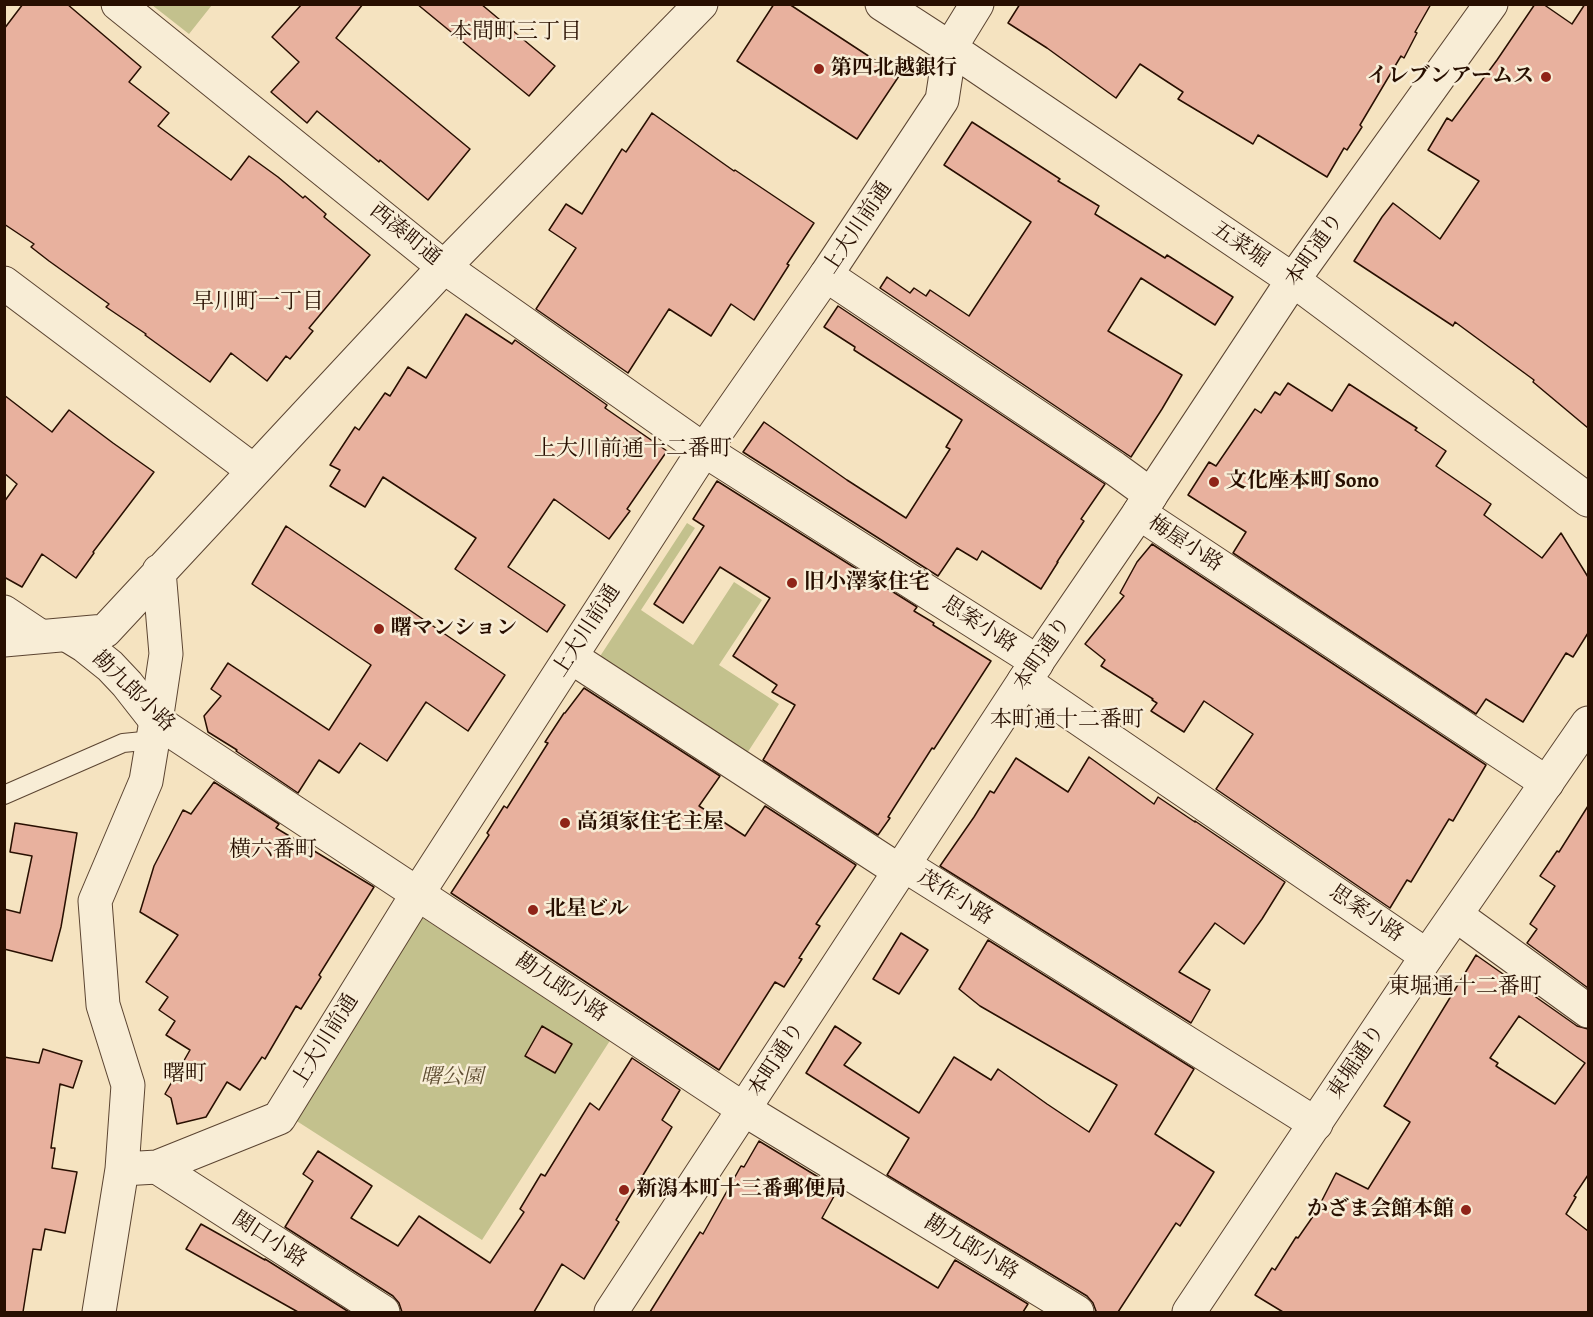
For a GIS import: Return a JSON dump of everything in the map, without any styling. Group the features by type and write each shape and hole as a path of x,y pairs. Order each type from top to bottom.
{"street":[{"name":"西湊町通","path":"118,4 444,267 704,450"},
{"path":"4,640 105,631 444,267 701,4"},
{"name":"五菜堀","path":"882,4 1293,280 1588,500"},
{"name":"上大川前通","path":"122,1169 157,1167 279,1118 418,893 704,450 826,275 942,100 950,48 977,4"},
{"name":"本町通り","path":"620,1310 745,1110 1031,672 1293,280 1491,4"},
{"name":"梅屋小路","path":"826,275 1114,468 1145,504 1547,783"},
{"path":"4,283 254,471"},
{"name":"思案小路","path":"704,450 1022,652 1031,672 1427,956"},
{"path":"99,1312 122,1169 128,1085 103,1005 95,901 146,781 166,654 159,571"},
{"name":"勘九郎小路","path":"4,612 53,636 85,646 110,666 127,684 155,730 418,893 745,1110 1077,1312"},
{"name":"茂作小路","path":"571,657 903,869 1316,1124"},
{"name":"東堀通り","path":"1189,1312 1427,956 1588,723"},
{"path":"1456,915 1588,1011"},
{"name":"関口小路","path":"157,1167 382,1312"}],"lane":[{"path":"4,795 155,730"}],"green space":[{"path":"152,5 212,5 189,34"},
{"path":"687,523 695,528 641,610 693,645 734,582 762,600 719,665 779,704 742,761 595,664"},
{"name":"曙公園","path":"421,917 611,1039 482,1240 292,1118"}],"building":[{"path":"23,4 67,4 141,67 129,82 169,113 158,126 231,180 249,156 303,198 305,196 326,214 324,217 370,255 309,328 313,331 290,359 286,356 267,381 231,353 210,382 106,307 109,304 31,247 34,244 4,224 4,29"},
{"path":"302,4 363,4 336,38 470,149 428,200 317,111 307,123 271,92 299,62 272,37"},
{"path":"417,4 481,4 555,66 529,96"},
{"path":"774,4 789,4 899,76 857,139 737,61"},
{"path":"1020,4 1431,4 1404,58 1401,56 1360,125 1362,127 1347,150 1344,148 1327,177 1258,135 1253,144 1178,99 1183,92 1140,64 1116,98 1008,23"},
{"path":"1535,4 1543,4 1572,24 1585,4 1588,4 1588,428 1533,382 1534,380 1455,322 1453,326 1354,261 1393,203 1440,239 1479,181 1428,150 1447,118 1452,121"},
{"path":"652,113 734,171 814,223 754,320 731,304 711,336 669,309 628,373 536,309 576,248 549,230 566,204 582,214 622,149 626,152"},
{"path":"972,122 1099,206 1095,214 1165,258 1167,255 1233,297 1215,325 1141,278 1108,331 1182,375 1131,457 880,288 887,277 910,293 914,288 926,296 930,290 969,316 1031,222 944,165"},
{"path":"838,306 1105,484 1081,519 1084,521 1041,589 982,551 977,560 957,548 938,576 743,452 764,422 906,518 950,449 946,447 962,420 854,350 855,347 824,327"},
{"path":"466,314 512,344 515,340 607,405 605,408 667,451 627,509 630,511 609,539 554,499 508,567 565,605 547,632 455,569 476,538 383,477 365,507 330,486 340,470 330,465 355,427 359,430 385,393 390,396 408,367 426,378"},
{"path":"1288,383 1332,411 1349,384 1417,428 1415,430 1446,451 1436,466 1491,504 1484,515 1542,558 1561,533 1588,577 1588,633 1573,657 1566,653 1523,722 1486,699 1476,714 1233,553 1246,532 1188,495 1209,462 1216,466 1255,409 1261,413 1275,392 1280,395"},
{"path":"4,395 52,432 69,410 154,472 76,578 42,554 22,587 4,577 4,502 17,484 4,473"},
{"path":"717,481 917,607 914,611 934,623 933,625 991,661 934,749 932,748 878,835 763,760 795,705 772,692 777,685 733,656 770,598 720,567 683,623 654,604 704,526 693,519"},
{"path":"286,526 505,675 468,731 426,702 387,761 360,743 339,773 319,760 298,793 208,732 204,716 221,696 211,689 228,663 329,730 371,665 252,584"},
{"path":"1152,544 1486,765 1453,821 1449,819 1411,882 1407,880 1390,908 1216,789 1253,734 1204,701 1184,732 1151,711 1157,703 1101,666 1105,660 1085,644 1124,596 1120,593 1137,562"},
{"path":"584,688 720,776 699,806 745,836 765,806 856,865 816,924 820,926 799,958 802,959 784,987 775,982 719,1070 451,893 489,835 487,833 504,806 507,808 548,743 545,742"},
{"path":"1089,757 1154,804 1158,797 1285,882 1244,944 1215,923 1179,972 1210,990 1191,1023 940,866 990,791 994,793 1016,758 1068,792"},
{"path":"214,782 279,824 276,828 374,887 319,975 321,977 301,1009 296,1006 265,1059 262,1057 240,1090 227,1082 206,1117 177,1124 171,1098 165,1094 190,1050 166,1035 175,1021 159,1010 168,997 146,982 178,935 140,912 154,866 183,810 191,814"},
{"path":"1588,806 1588,988 1527,943 1537,929 1530,924 1555,886 1540,876 1557,851 1559,852"},
{"path":"15,823 77,833 61,927 52,961 4,949 4,909 20,913 32,856 10,852"},
{"path":"901,933 928,950 899,994 873,979"},
{"path":"988,940 1194,1069 1155,1134 1214,1172 1180,1226 1176,1223 1118,1312 1097,1312 1087,1296 887,1175 909,1138 806,1073 835,1026 861,1043 844,1065 919,1113 954,1057 991,1080 998,1069 1089,1132 1117,1085 980,1006 959,989"},
{"path":"1476,955 1577,1026 1588,1029 1588,1175 1574,1196 1576,1197 1566,1214 1588,1231 1588,1312 1283,1312 1255,1295 1272,1268 1275,1270 1296,1237 1298,1238 1316,1212 1336,1173 1368,1189 1410,1122 1384,1106","holes":["1519,1016 1585,1063 1555,1104 1496,1066 1498,1063 1490,1058"]},
{"path":"542,1026 572,1044 555,1073 525,1056"},
{"path":"43,1049 82,1061 73,1088 60,1084 51,1148 55,1148 52,1168 77,1172 65,1233 45,1229 41,1250 33,1249 23,1312 4,1312 4,1057 39,1063"},
{"path":"632,1058 680,1090 662,1120 672,1127 616,1220 619,1222 584,1279 562,1264 534,1312 402,1312 393,1296 285,1227 313,1181 303,1174 318,1151 372,1186 351,1218 398,1246 419,1216 490,1263 524,1212 520,1209 541,1174 545,1176 590,1103 599,1110"},
{"path":"759,1141 838,1189 822,1218 938,1288 955,1260 1028,1304 1023,1312 650,1312 700,1232 703,1234 741,1166 744,1167"},
{"path":"201,1224 265,1259 349,1312 298,1312 186,1249"}],"place":[{"name":"第四北越銀行","path":"819,69"},
{"name":"イレブンアームス","path":"1546,77"},
{"name":"文化座本町 Sono","path":"1214,482"},
{"name":"旧小澤家住宅","path":"792,583"},
{"name":"曙マンション","path":"379,629"},
{"name":"高須家住宅主屋","path":"565,823"},
{"name":"北星ビル","path":"533,910"},
{"name":"新潟本町十三番郵便局","path":"624,1190"},
{"name":"かざま会館本館","path":"1466,1210"}],"district":[{"name":"本間町三丁目","path":"516,33"},
{"name":"早川町一丁目","path":"258,303"},
{"name":"上大川前通十二番町","path":"633,450"},
{"name":"本町通十二番町","path":"1067,721"},
{"name":"横六番町","path":"273,851"},
{"name":"東堀通十二番町","path":"1465,988"},
{"name":"曙町","path":"185,1075"}]}
